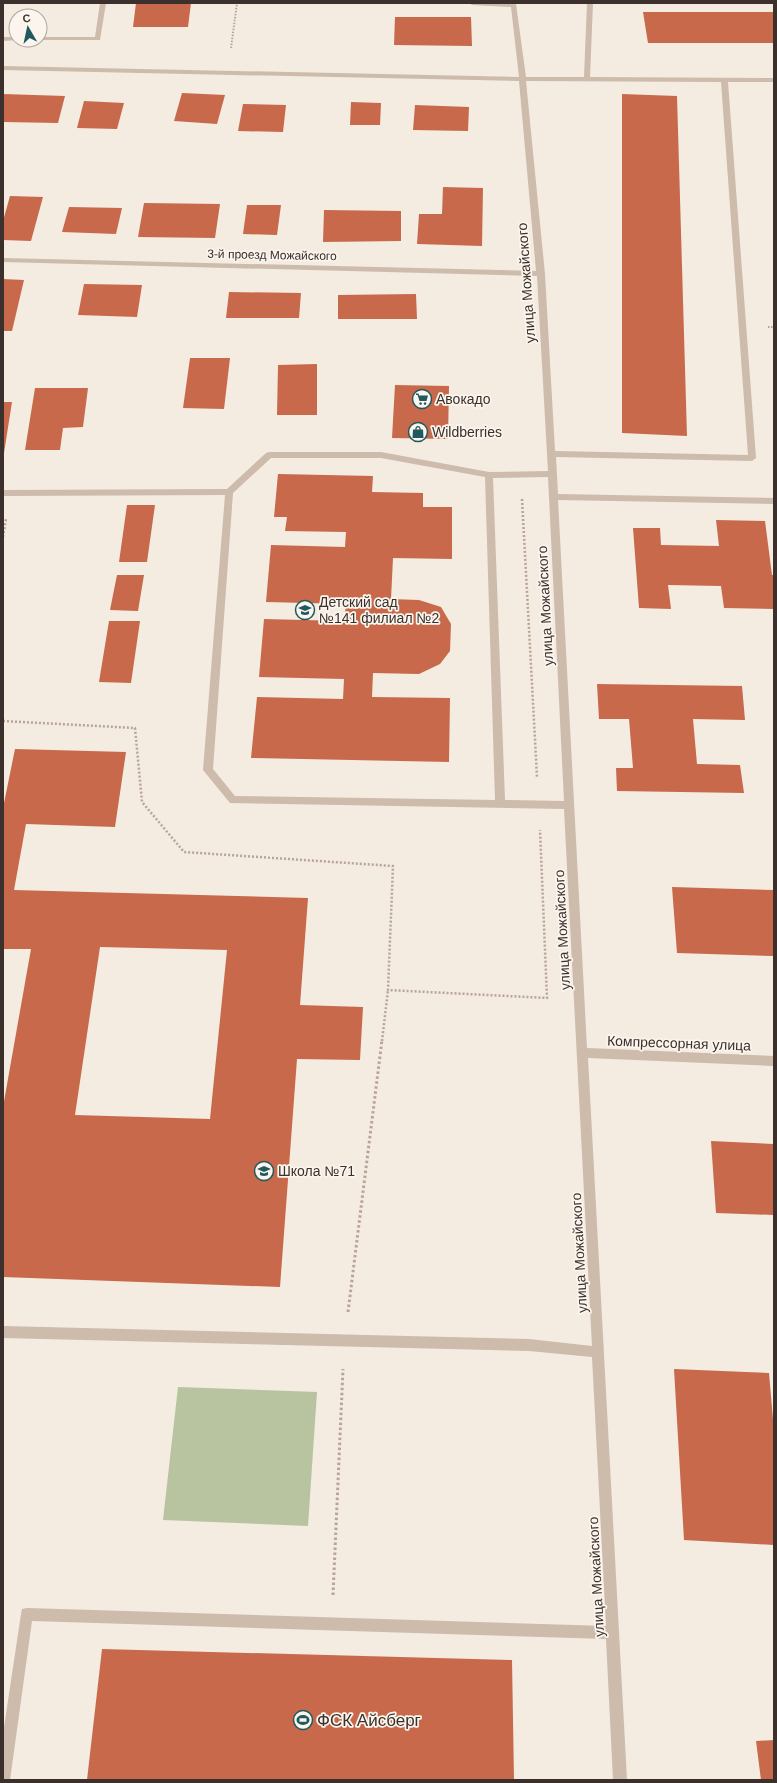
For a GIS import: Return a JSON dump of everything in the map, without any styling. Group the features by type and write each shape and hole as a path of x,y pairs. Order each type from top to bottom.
{"street":[{"path":"48,39 98,39 103,3"},
{"name":"улица Можайского","path":"472,3 514,5 523,79 541,274 620,1780"},
{"path":"587,79 590,3"},
{"path":"3,68 523,79 774,80"},
{"path":"551,454 752,458 724,80"},
{"name":"3-й проезд Можайского","path":"3,260 541,274"},
{"path":"3,493 228,492 269,455 381,455 489,475 552,474"},
{"path":"489,475 500,805"},
{"path":"228,492 208,770 233,800 569,805"},
{"path":"553,497 774,501"},
{"name":"Компрессорная улица","path":"582,1053 774,1061"},
{"path":"3,1332 529,1346 598,1352"},
{"path":"3,1780 27,1614 613,1633"}],"path":[{"path":"232,42 237,3"},
{"path":"388,990 547,998 539,804 521,475"},
{"path":"3,721 134,728 142,802 184,852 393,866 388,990 345,1341 331,1624"}],"green space":[{"path":"178,1387 317,1392 308,1526 163,1520"}],"building":[{"path":"136,3 191,3 188,27 133,27"},
{"path":"643,12 774,12 774,43 648,43"},
{"path":"395,17 471,17 472,46 394,45"},
{"path":"182,93 225,95 217,124 174,121"},
{"path":"3,94 65,96 58,123 3,122"},
{"path":"622,94 677,96 687,436 622,433"},
{"path":"84,101 124,103 117,129 77,128"},
{"path":"351,102 381,103 380,125 350,125"},
{"path":"243,104 286,105 283,132 238,131"},
{"path":"415,105 469,107 468,131 413,130"},
{"path":"443,187 483,188 482,246 417,244 419,214 442,214"},
{"path":"10,196 43,197 31,241 3,240 3,221"},
{"path":"144,203 220,204 215,238 138,237"},
{"path":"247,205 281,205 277,235 243,234"},
{"path":"69,207 122,208 116,234 62,232"},
{"path":"324,210 401,211 401,241 323,242"},
{"path":"3,279 24,280 12,331 3,331"},
{"path":"84,284 142,285 137,317 78,315"},
{"path":"229,292 301,293 299,318 226,318"},
{"path":"416,294 417,319 338,319 338,295"},
{"path":"190,358 230,358 224,409 183,408"},
{"path":"317,364 317,415 277,415 278,365"},
{"name":"Авокадо","path":"395,385 449,386 448,439 392,438"},
{"path":"35,388 88,388 83,427 63,428 60,450 25,450"},
{"path":"3,402 12,402 4,453 3,453"},
{"path":"278,474 373,476 372,492 423,493 423,507 452,507 452,559 393,558 391,599 419,600 441,607 451,624 450,651 440,664 419,674 373,673 372,697 450,698 449,762 251,758 257,697 343,699 344,679 259,677 264,619 344,621 346,604 266,602 271,545 345,547 346,532 285,531 287,517 274,517"},
{"path":"127,505 155,505 147,562 119,562"},
{"path":"716,520 765,521 772,575 774,575 774,609 724,608 721,586 668,585 671,609 639,608 633,528 660,528 661,545 719,546"},
{"path":"117,575 144,575 138,611 110,610"},
{"path":"109,621 140,621 131,683 99,682"},
{"path":"597,684 742,686 745,720 693,719 697,764 740,765 744,793 617,791 616,768 633,768 629,719 599,719"},
{"path":"15,749 126,752 115,827 26,824 14,890 308,898 300,1005 363,1007 360,1060 297,1059 280,1287 3,1277 3,1107 31,949 3,949 3,808","holes":["100,947 227,950 210,1119 75,1115"]},
{"path":"672,887 774,890 774,956 677,953"},
{"path":"711,1141 774,1144 774,1215 716,1213"},
{"path":"674,1369 769,1373 774,1431 774,1545 684,1540"},
{"name":"ФСК Айсберг","path":"102,1649 512,1660 514,1780 87,1780"},
{"path":"774,1740 774,1780 761,1780 756,1741"}],"place":[{"name":"Авокадо","path":"422,399"},
{"name":"Wildberries","path":"418,432"},
{"name":"Детский сад №141 филиал №2","path":"305,610"},
{"name":"Школа №71","path":"264,1171"},
{"name":"ФСК Айсберг","path":"303,1720"}]}
